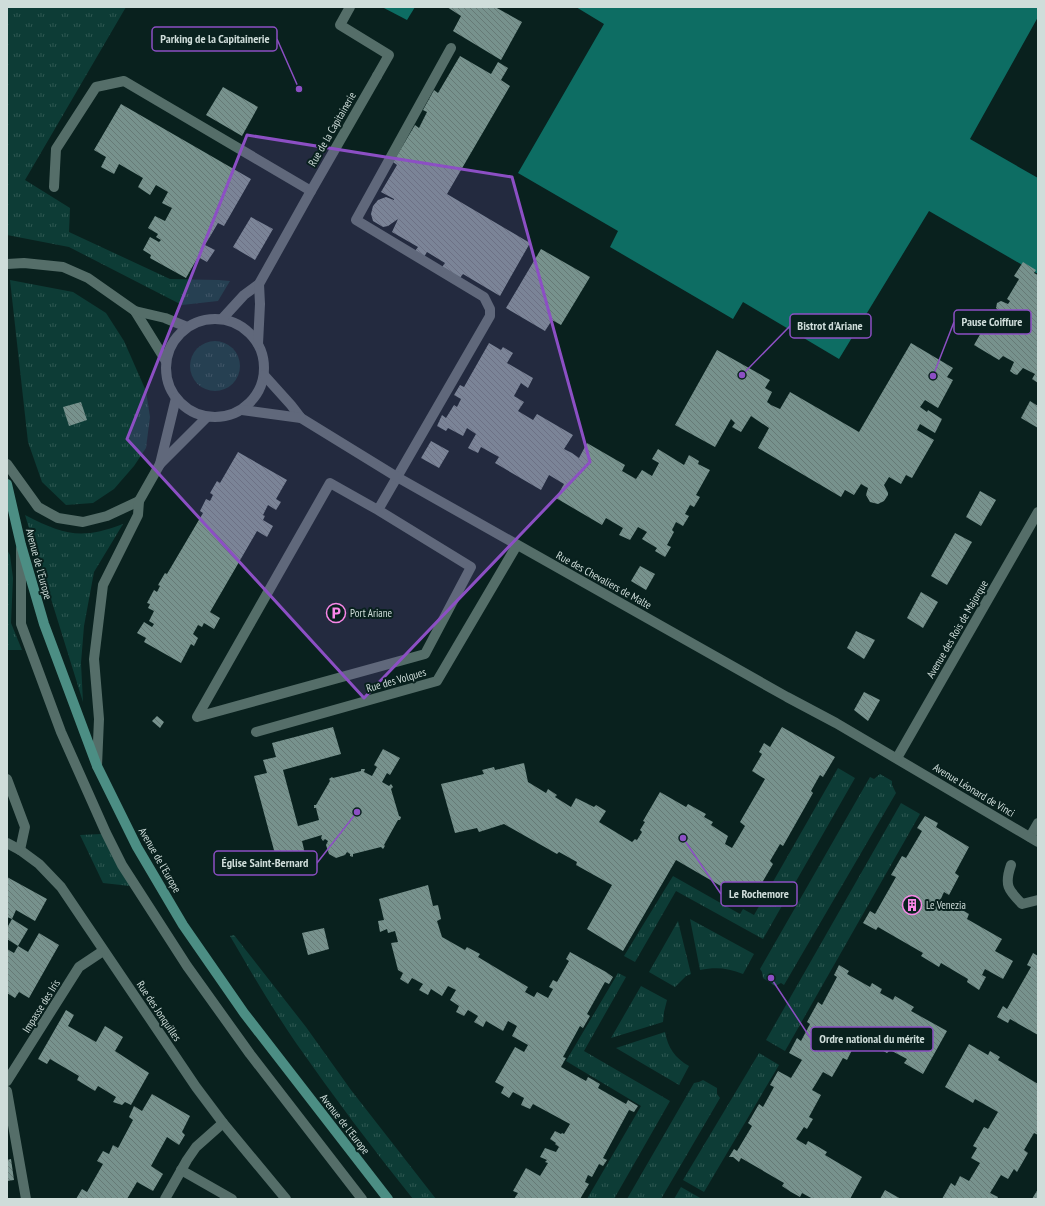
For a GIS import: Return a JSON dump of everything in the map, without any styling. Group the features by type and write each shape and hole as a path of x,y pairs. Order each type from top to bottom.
{"main road":[{"name":"Avenue de l'Europe","path":"7,484 21,545 44,624 97,766 136,847 184,925 244,1013 388,1199"}],"street":[{"name":"Rue de la Capitainerie","path":"222,319 244,295 259,284 389,55 340,25 350,7"},
{"path":"378,510 490,316 490,309 484,297 356,220 451,48"},
{"path":"54,187 56,149 96,87 124,82 311,191"},
{"path":"7,264 24,263 63,267 88,278 135,311 164,318 187,326"},
{"path":"258,344 260,304 259,284"},
{"path":"135,311 166,361"},
{"path":"222,319 236,323 249,332 258,344 263,359 264,375 260,389 252,401 242,410 219,418 207,417 195,414 184,407 176,398 169,387 165,374 166,361 170,348 177,336 187,326 198,321 222,319"},
{"path":"264,375 301,418"},
{"path":"160,464 176,398"},
{"path":"242,410 301,418"},
{"path":"97,766 99,719 94,658 103,585 138,515 139,501 160,464 207,417"},
{"name":"Rue des Chevaliers de Malte","path":"301,418 397,477 897,758"},
{"path":"7,464 38,507 58,518 83,522 107,516 139,501"},
{"path":"330,483 378,510 471,567 425,654 197,717 330,483"},
{"path":"7,505 14,514"},
{"name":"Avenue des Rois de Majorque","path":"897,758 1038,512"},
{"path":"21,545 21,624 61,732 106,833 122,865 187,966 250,1054 362,1199"},
{"name":"Rue des Volques","path":"256,732 437,681 518,545"},
{"name":"Avenue Léonard de Vinci","path":"897,758 1034,840"},
{"path":"7,779 25,827 20,850"},
{"path":"1034,840 1038,823"},
{"name":"Rue des Jonquilles","path":"7,843 20,850 39,864 61,888 79,912 103,951 196,1087 223,1123 286,1199"},
{"path":"1011,865 1007,877 1009,888 1013,894 1022,904 1038,900"},
{"name":"Impasse des Iris","path":"7,1081 79,967 103,951"},
{"path":"7,1091 26,1199"},
{"path":"165,1199 196,1147 223,1123"},
{"path":"181,1170 232,1199"}],"highlighted area":[{"path":"247,135 512,177 590,462 364,698 127,439"}],"green space":[{"path":"7,7 126,7 25,180 70,208 69,232 170,279 230,281 218,301 182,305 69,247 7,235"},
{"path":"10,280 73,292 106,313 124,341 146,391 150,417 146,448 134,466 114,489 93,503 66,505 42,482 28,442"},
{"path":"220,341 225,342 233,348 239,356 239,376 233,384 225,390 210,391 205,390 197,384 191,376 190,361 191,356 197,348 205,342"},
{"path":"25,515 51,527 73,533 95,532 123,524 94,572 84,626 81,663 83,702"},
{"path":"7,550 10,555 13,578 11,623 22,650 7,650"},
{"path":"838,768 855,778 763,939 676,891 635,962 624,956 673,876 740,914 743,909 754,915"},
{"path":"880,774 892,781 892,785 896,793 784,985 781,983 775,986 763,978 760,969 870,777 874,779"},
{"path":"901,803 920,814 785,1051 766,1040"},
{"path":"101,834 130,886 103,883 80,835"},
{"path":"690,919 754,954 743,974 732,970 722,969 700,970"},
{"path":"678,921 691,974 686,976 675,987 649,972"},
{"path":"234,935 306,1027 351,1090 436,1199 413,1199 338,1102 279,1017 230,936"},
{"path":"618,973 626,977 584,1051 670,1101 614,1199 587,1199 641,1106 566,1061"},
{"path":"641,986 667,1000 663,1022 611,1038"},
{"path":"665,1032 670,1048 680,1060 689,1066 679,1085 616,1048"},
{"path":"759,1053 779,1065 704,1192 683,1180"},
{"path":"703,1080 717,1088 717,1094 720,1098 661,1199 627,1199 694,1083"},
{"path":"681,1187 702,1199 674,1199"}],"shaded area":[{"path":"382,7 415,7 407,20"},
{"path":"576,7 1038,7 1038,17 970,139 1038,178 1038,274 929,211 839,359 743,302 733,319 610,247 618,231 518,173 604,24"}],"building":[{"path":"447,7 495,7 522,22 501,60 453,31 461,16"},
{"path":"460,56 491,74 498,62 508,68 501,80 510,86 447,194 530,243 500,296 463,274 460,278 442,267 445,263 427,252 424,257 415,251 418,247 392,232 398,219 388,226 383,227 373,221 371,214 373,206 378,200 386,197 394,200 381,192 397,165 393,162 415,125 419,128 427,112 423,110 434,90 438,93"},
{"path":"223,87 258,107 242,136 206,115"},
{"path":"121,104 251,179 224,226 218,223 205,245 215,250 207,262 198,257 186,278 150,258 151,255 143,250 150,237 159,242 161,240 156,237 158,234 148,228 155,216 165,221 172,208 162,203 168,192 156,185 150,195 138,187 143,178 119,164 114,174 101,167 106,157 94,150"},
{"path":"251,217 273,229 255,260 233,247"},
{"path":"541,249 590,277 561,325 552,320 545,331 506,308"},
{"path":"1023,262 1036,270 1034,273 1038,275 1038,383 1032,379 1035,374 1023,368 1017,375 1014,374 1010,371 1014,362 1003,356 999,360 974,345 982,331 986,333 997,315 1001,317 1003,314 996,308 997,303 1001,301 1008,304 1010,301 1007,299 1019,279 1014,276"},
{"path":"489,343 501,350 503,347 513,353 507,363 533,378 528,388 521,383 514,396 524,402 518,411 533,420 537,414 573,435 564,449 579,458 587,443 625,465 622,471 636,479 642,470 652,476 659,463 652,459 658,449 684,465 689,455 699,461 698,464 710,470 696,495 700,497 694,507 690,505 685,514 689,516 683,526 676,522 672,530 674,532 667,545 671,547 665,557 655,551 657,548 642,539 647,532 638,527 630,540 619,535 623,528 606,518 602,525 556,498 564,484 549,475 541,490 495,463 499,457 481,447 478,453 468,448 476,434 467,428 463,436 448,428 446,431 437,426 442,415 446,418 454,405 457,407 461,399 454,395 460,385 464,387"},
{"path":"911,343 953,368 947,377 953,380 938,408 925,400 920,407 942,419 935,433 920,424 917,430 934,440 912,478 906,475 901,484 889,477 884,485 888,495 884,501 878,504 870,502 866,495 868,488 861,484 854,495 845,490 841,497 758,448 769,428 751,416 741,432 732,427 735,423 731,419 715,447 675,425 717,350 770,380 765,388 772,392 767,402 771,405 780,409 790,392 859,432"},
{"path":"1030,401 1038,406 1038,428 1021,418"},
{"path":"81,402 87,420 69,426 63,407"},
{"path":"431,441 449,451 439,468 421,458"},
{"path":"238,452 287,480 276,499 281,502 276,510 268,505 263,515 265,516 263,520 273,526 267,537 257,531 210,612 220,618 214,629 204,623 202,627 198,625 193,634 198,638 194,646 191,644 181,663 144,642 146,638 137,633 144,622 152,627 154,624 149,621 154,611 148,608 150,604 147,603 154,590 157,592 160,586 158,585 165,573 167,574 203,513 200,511 206,499 210,501 213,495 210,493 217,481 220,483"},
{"path":"980,491 996,500 981,526 966,517"},
{"path":"955,533 972,542 947,585 931,576"},
{"path":"640,566 655,574 646,590 631,581"},
{"path":"921,592 938,602 923,628 907,618"},
{"path":"856,631 875,640 864,659 847,648"},
{"path":"864,692 880,700 868,721 854,710"},
{"path":"157,716 164,722 160,728 152,721"},
{"path":"333,727 341,754 283,770 298,826 319,820 314,805 316,805 330,781 329,779 332,777 361,771 361,769 365,769 364,772 372,776 377,767 374,765 383,749 400,758 390,775 387,773 382,782 389,786 391,784 393,787 391,789 399,816 401,817 400,820 398,820 383,849 381,847 353,854 353,857 347,852 345,855 336,858 329,854 326,845 328,841 325,839 323,841 321,838 322,835 302,841 306,858 278,865 254,776 267,773 263,760 276,757 272,743"},
{"path":"782,727 835,757 823,777 820,775 811,791 813,793 783,846 780,844 770,861 773,864 750,903 676,860 623,951 587,929 612,885 576,865 577,862 559,852 557,854 504,824 479,832 477,828 455,833 441,784 484,774 482,770 494,767 495,770 524,763 528,782 546,793 548,789 557,795 555,797 571,807 576,798 594,807 596,805 606,811 599,822 632,842 635,839 637,840 642,832 640,830 645,822 643,821 660,792 686,807 688,804 706,814 704,817 713,822 711,825 728,836 725,844 732,848 745,826 740,822 765,779 752,771 762,754 759,752 764,743 770,747"},
{"name":"Le Venezia","path":"925,816 938,823 936,827 969,847 955,873 959,876 949,895 944,892 939,903 949,908 952,904 969,914 967,919 1002,939 995,951 1013,961 1003,979 985,969 982,975 986,977 979,990 967,982 968,979 941,963 939,967 921,956 923,953 878,927 876,930 863,923 870,911 875,914 896,877 891,875 902,856 906,858 922,831 917,828"},
{"path":"7,877 47,899 35,921 16,910 12,919 7,917"},
{"path":"428,885 433,906 438,905 441,919 437,921 442,937 465,950 467,947 480,954 478,957 528,987 525,992 534,997 537,992 548,998 553,989 549,987 553,980 557,982 569,961 566,959 570,952 613,977 609,984 605,982 587,1014 590,1016 583,1028 580,1026 563,1057 566,1058 561,1067 586,1081 588,1077 600,1084 598,1088 626,1104 628,1100 638,1106 634,1112 629,1110 603,1158 607,1160 603,1166 599,1164 592,1177 588,1175 585,1182 589,1184 580,1199 514,1199 518,1193 513,1191 526,1168 540,1176 548,1163 545,1162 547,1160 540,1157 545,1148 556,1152 559,1147 550,1139 555,1131 564,1134 570,1124 533,1104 530,1109 521,1105 524,1098 513,1092 509,1098 501,1093 504,1087 495,1082 515,1047 524,1052 528,1045 512,1036 517,1026 508,1021 503,1031 486,1021 483,1027 474,1022 478,1016 468,1010 464,1016 456,1012 459,1006 450,1000 456,990 448,986 442,996 431,989 428,995 419,990 423,984 412,978 408,984 400,979 403,973 398,970 391,943 398,942 395,931 388,933 387,929 380,932 378,921 384,920 379,899"},
{"path":"12,919 28,929 18,946 7,939 7,928"},
{"path":"324,928 329,949 308,955 302,933"},
{"path":"39,933 59,945 29,998 19,992 15,998 7,993 7,949 14,953 18,946 28,952"},
{"path":"1033,953 1038,956 1038,1035 1010,1019 1008,1023 997,1017 1003,1006 1007,1009 1031,967 1027,965"},
{"path":"839,965 849,971 847,974 870,987 872,983 882,989 880,993 893,1000 895,996 914,1007 911,1011 947,1031 923,1074 904,1063 907,1059 890,1050 887,1053 868,1043 871,1039 858,1031 848,1048 852,1050 847,1060 843,1058 832,1077 823,1072 812,1090 821,1095 809,1117 813,1119 807,1129 804,1127 796,1139 806,1145 808,1141 817,1146 827,1152 825,1155 862,1177 850,1199 813,1199 802,1193 800,1197 791,1192 782,1186 784,1183 741,1158 739,1162 733,1157 729,1157 734,1149 737,1151 752,1126 748,1123 759,1104 763,1107 774,1087 770,1085 778,1071 791,1078 802,1060 789,1053 797,1038 801,1041 810,1024 807,1022 818,1002 822,1005 837,977 834,975"},
{"path":"66,1010 74,1015 68,1026 96,1042 105,1026 123,1037 115,1051 149,1073 131,1105 125,1102 122,1105 113,1102 116,1097 98,1086 95,1091 77,1080 79,1076 50,1059 47,1064 38,1059"},
{"path":"969,1044 988,1055 990,1051 1000,1057 998,1060 1038,1084 1038,1135 1034,1133 1024,1150 1028,1153 1017,1172 1014,1169 1008,1179 1001,1175 990,1193 998,1197 997,1199 942,1199 951,1183 955,1186 960,1176 969,1181 980,1163 971,1158 977,1148 973,1146 984,1127 988,1129 998,1112 975,1099 973,1103 945,1087"},
{"path":"152,1094 190,1116 182,1132 185,1135 179,1145 167,1137 151,1166 163,1174 153,1191 137,1182 127,1199 76,1199 82,1189 87,1192 103,1164 97,1161 103,1151 109,1154 113,1145 118,1148 133,1120 129,1117 134,1106 142,1111"},
{"path":"11,1159 14,1180 7,1181 7,1160"},
{"path":"1038,1189 1038,1199 1032,1199"},
{"path":"885,1190 901,1199 880,1199"}],"place":[{"name":"Parking de la Capitainerie","path":"299,89"},
{"name":"Bistrot d'Ariane","path":"742,375"},
{"name":"Pause Coiffure","path":"933,376"},
{"name":"Port Ariane","path":"336,613"},
{"name":"Église Saint-Bernard","path":"357,812"},
{"name":"Le Rochemore","path":"683,838"},
{"name":"Le Venezia","path":"912,905"},
{"name":"Ordre national du mérite","path":"771,978"}]}
